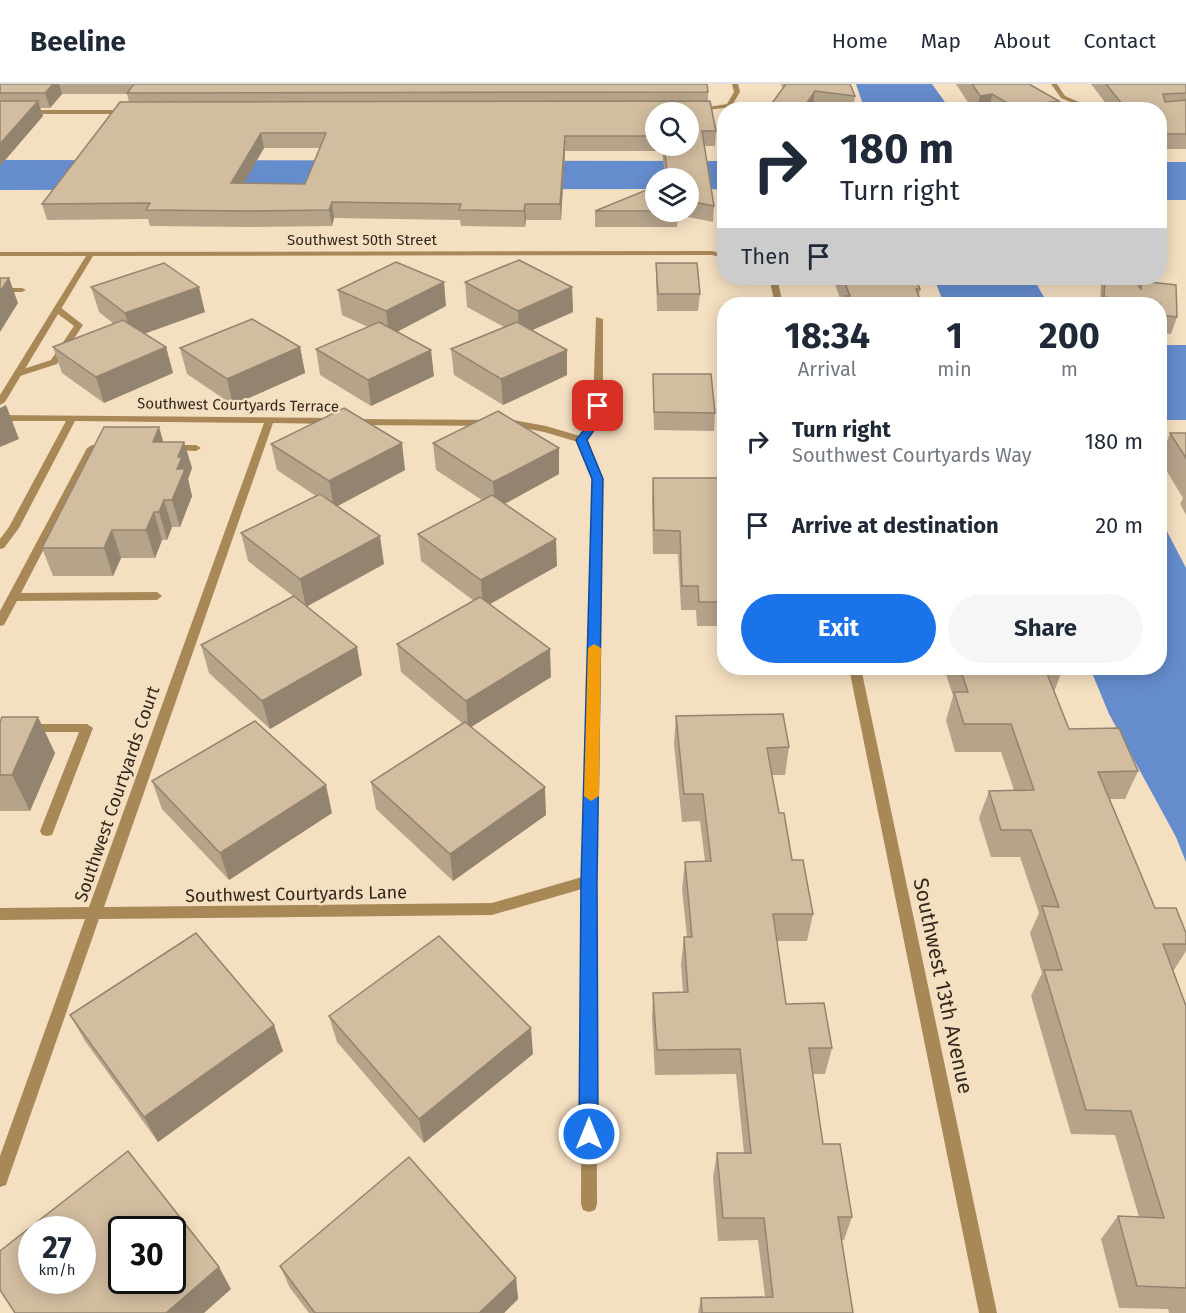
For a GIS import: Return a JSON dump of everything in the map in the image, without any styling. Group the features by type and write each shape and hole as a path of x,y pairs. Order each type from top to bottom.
{"street":[{"path":"731,102 736,92 735,84"},
{"path":"1054,84 1063,97 1074,102"},
{"path":"699,111 717,109"},
{"path":"0,112 132,112"},
{"name":"Southwest 50th Street","path":"0,254 717,255"},
{"path":"0,402 91,254"},
{"path":"0,290 22,290"},
{"path":"17,374 54,362 80,325 57,309"},
{"path":"589,1204 589,881 598,479 582,440 595,422 598,406 599,319"},
{"name":"Southwest Courtyards Terrace","path":"0,418 513,423 546,429 582,440"},
{"path":"0,546 14,528 72,418"},
{"name":"Southwest Courtyards Court","path":"0,1179 269,421"},
{"path":"0,622 92,448 127,448"},
{"path":"161,448 196,448"},
{"path":"14,597 157,596"},
{"name":"Southwest 13th Avenue","path":"856,675 988,1313"},
{"path":"0,728 87,728 47,831"},
{"name":"Southwest Courtyards Lane","path":"0,915 492,909 589,881"}],"water":[{"path":"856,84 932,84 945,102 862,102"},
{"path":"0,160 717,161 717,190 699,184 699,168 645,168 645,189 0,190"},
{"path":"1167,162 1186,162 1186,200 1167,200"},
{"path":"937,285 1037,285 1044,297 941,297"},
{"path":"1167,345 1186,345 1186,420 1167,420"},
{"path":"1167,531 1186,568 1186,862 1176,837 1109,714 1093,675 1167,675"}],"building":[{"path":"0,84 53,84 45,93 0,93"},
{"path":"134,84 707,84 708,92 127,93"},
{"path":"786,84 850,84 855,96 815,91 807,102 773,102"},
{"path":"972,84 1029,84 1059,101 1006,102 992,94 980,96"},
{"path":"1106,84 1186,84 1186,93 1163,94 1165,102 1121,102"},
{"path":"1186,100 1186,134 1167,134 1167,102 1165,102"},
{"path":"0,101 38,101 0,144"},
{"path":"710,101 716,131 702,131 714,206 699,203 699,168 667,168 665,156 699,156 699,102 645,102 645,136 565,136 560,204 525,204 524,211 459,210 461,204 332,202 329,210 247,211 146,210 150,203 42,204 120,102","holes":["261,133 326,133 305,184 231,183"]},
{"path":"645,191 645,211 595,211"},
{"path":"519,260 572,287 518,311 465,282"},
{"path":"396,262 444,282 386,311 338,290"},
{"path":"164,263 199,287 125,313 91,287"},
{"path":"656,263 697,263 700,294 658,294"},
{"path":"0,278 9,278 0,292"},
{"path":"846,285 918,285 920,289 916,289 919,297 846,296 850,296"},
{"path":"1105,285 1138,285 1141,289 1142,285 1176,285 1177,317 1167,316 1167,297 1104,297"},
{"path":"252,319 300,347 227,379 180,348"},
{"path":"123,320 166,347 96,377 53,347"},
{"path":"379,322 431,350 368,380 316,349"},
{"path":"517,322 567,350 501,379 451,349"},
{"path":"653,374 711,374 715,413 654,412"},
{"path":"344,408 402,443 329,481 271,444"},
{"path":"498,411 559,448 493,482 433,443"},
{"path":"104,427 159,427 153,442 184,442 178,457 182,457 177,469 185,469 172,500 164,500 159,512 154,512 146,530 112,530 104,548 42,548"},
{"path":"1170,433 1186,433 1186,458"},
{"path":"653,478 717,478 717,602 699,602 698,586 682,586 680,531 654,530"},
{"path":"320,494 380,536 300,579 241,533"},
{"path":"492,495 556,539 481,580 418,534"},
{"path":"294,596 357,647 262,701 201,645"},
{"path":"480,597 550,649 466,701 397,644"},
{"path":"962,675 1048,675 1069,729 1119,728 1138,771 1098,772 1155,908 1176,908 1186,933 1186,944 1163,944 1186,1006 1186,1288 1137,1286 1118,1216 1164,1218 1131,1111 1086,1110 1044,970 1062,970 1042,906 1059,907 1031,830 1001,830 989,791 1034,790 1011,724 964,724 954,692 968,692"},
{"path":"783,714 789,747 767,748 779,813 784,813 792,860 803,860 813,914 773,914 786,1004 824,1003 832,1048 809,1048 823,1144 840,1144 852,1217 838,1217 853,1313 702,1313 701,1298 773,1297 764,1218 723,1218 717,1153 751,1153 740,1049 657,1050 653,993 688,992 684,937 692,937 685,862 711,861 703,794 684,794 676,716"},
{"path":"2,717 38,717 12,775 0,775 0,722"},
{"path":"255,721 326,785 220,853 152,781"},
{"path":"465,722 545,787 450,854 371,782"},
{"path":"196,933 274,1025 144,1117 70,1015"},
{"path":"439,936 531,1028 419,1119 329,1016"},
{"path":"128,1151 179,1216 108,1216 108,1294 186,1294 186,1225 219,1267 166,1313 15,1313 0,1290 0,1251 18,1237 18,1294 96,1294 96,1216 45,1216"},
{"path":"409,1157 516,1278 479,1313 315,1313 280,1266"}],"slow traffic":[{"path":"591,796 594,648"}],"route":[{"path":"589,1134 589,881 598,479 582,440 595,422 598,406"}]}
